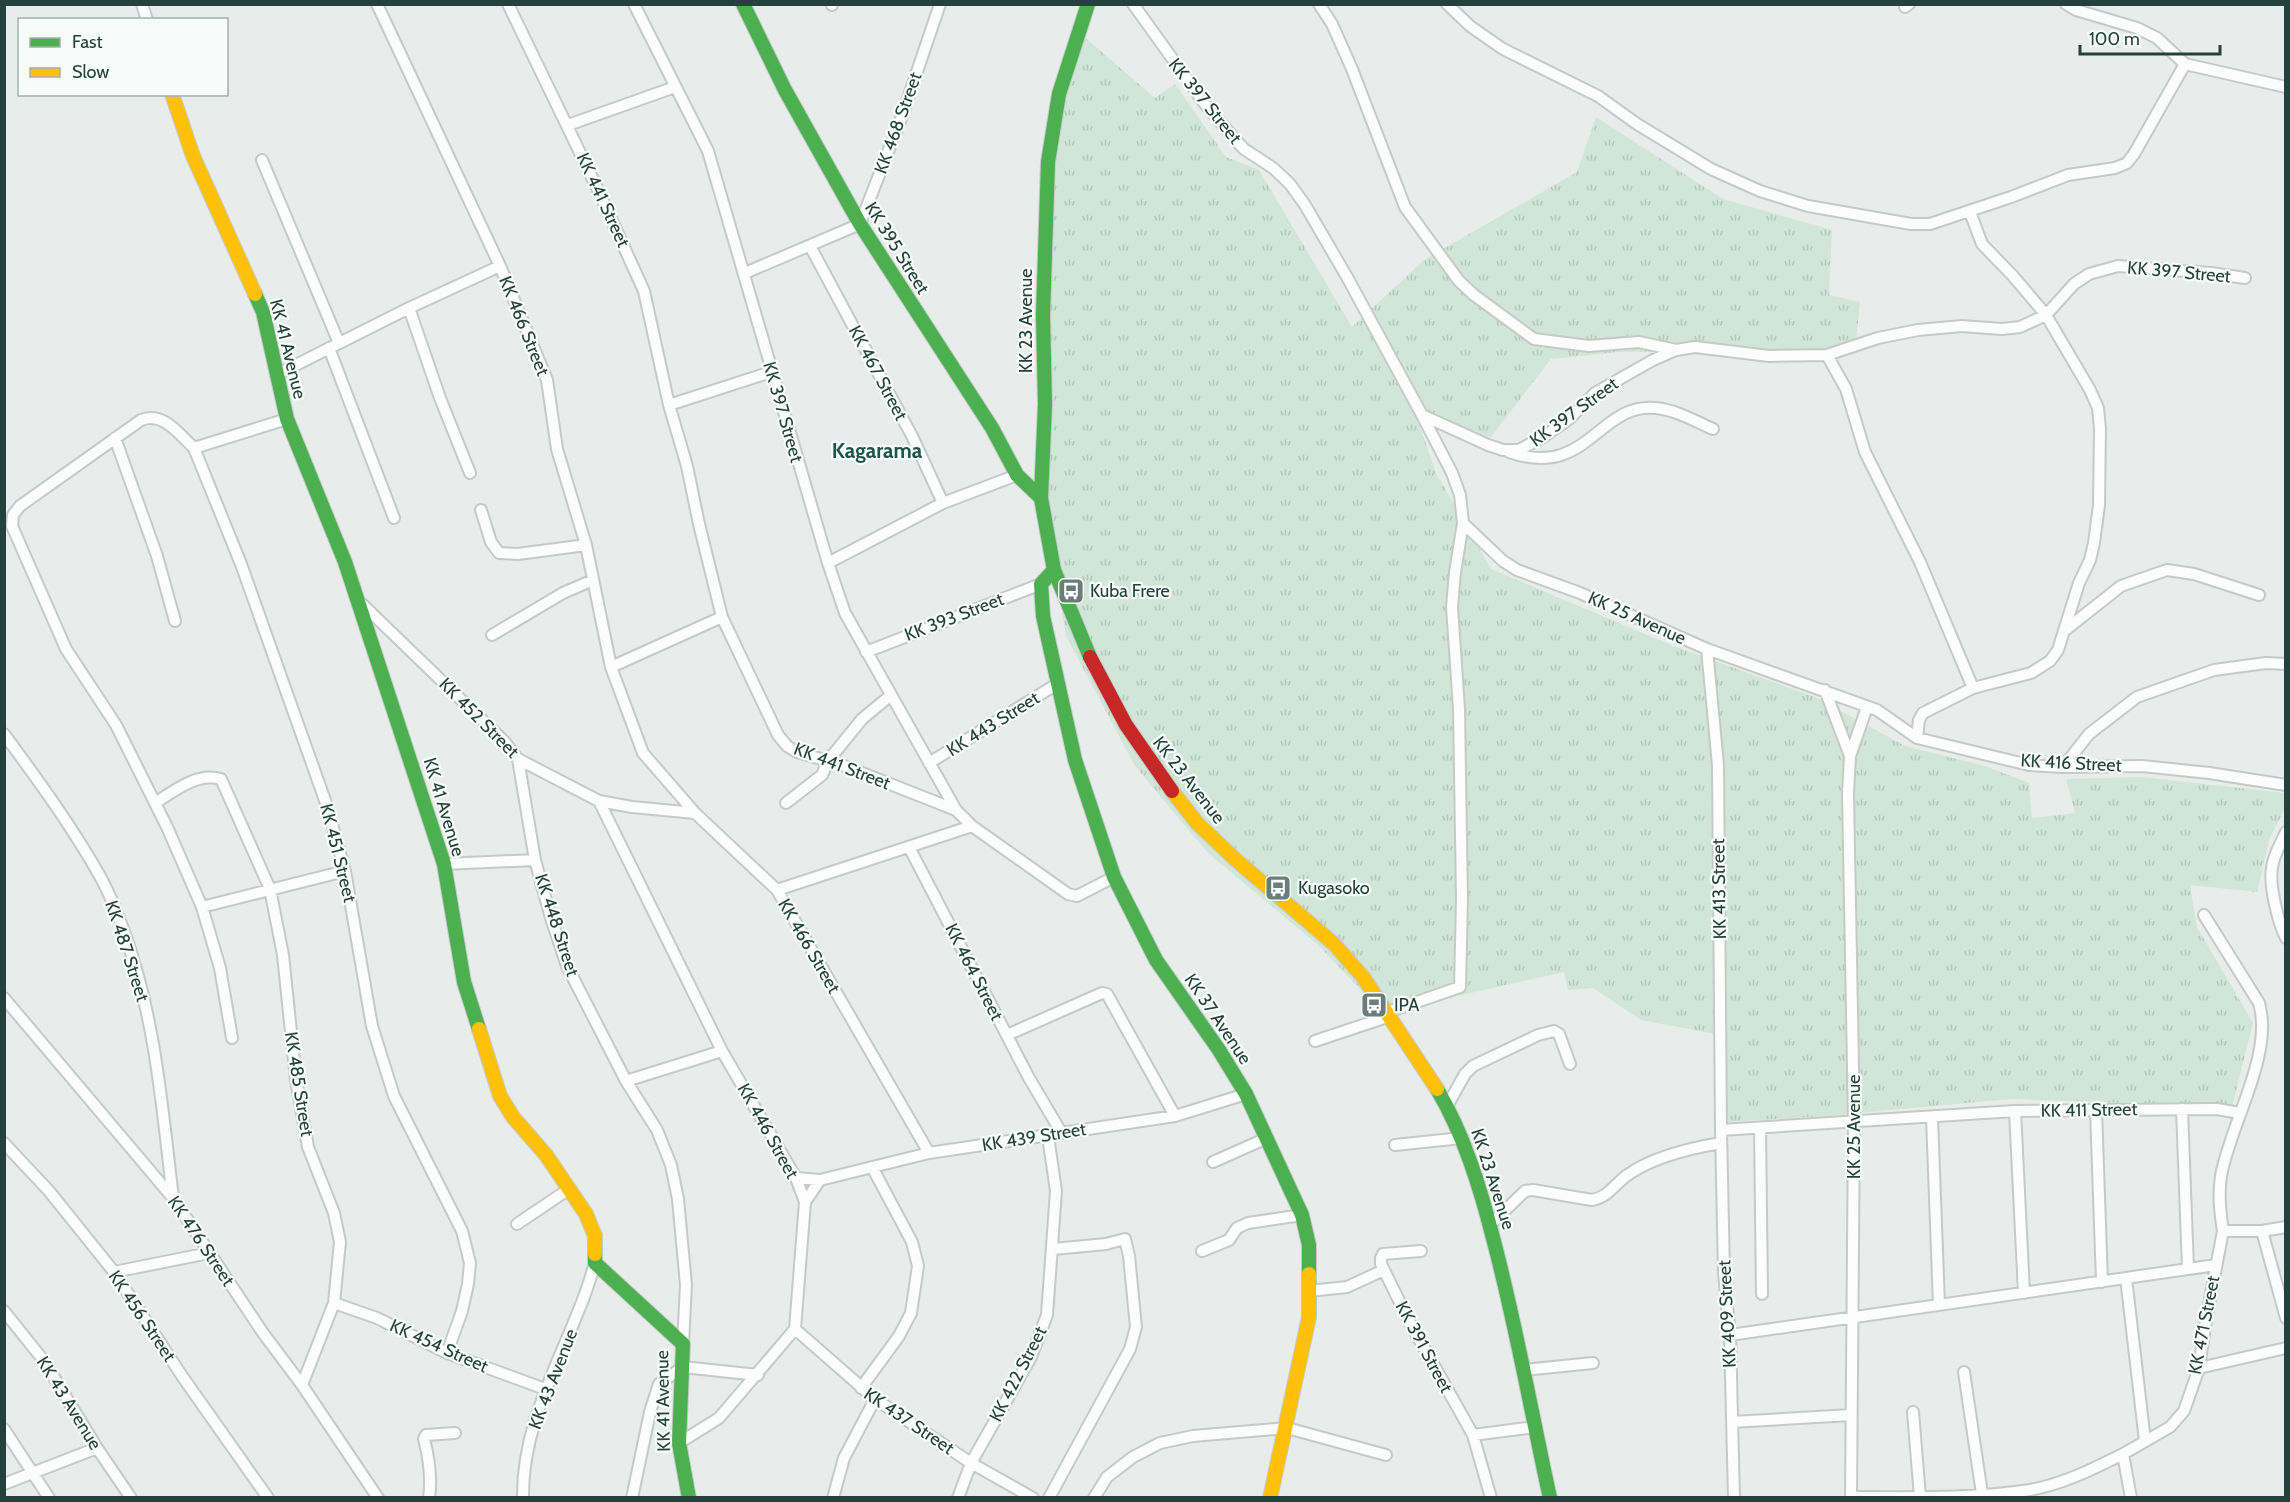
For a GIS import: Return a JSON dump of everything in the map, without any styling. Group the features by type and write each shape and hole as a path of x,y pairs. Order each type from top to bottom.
{"main road":[{"name":"KK 395 Street","path":"743,4 785,90 860,224 992,428 1017,475 1041,498"},
{"name":"KK 23 Avenue","path":"1088,4 1059,94 1047,162 1043,315 1045,404 1041,498 1054,570 1093,665 1126,725 1158,774 1197,823 1236,860 1334,944 1363,976 1447,1106 1478,1181 1508,1293 1550,1497"},
{"name":"KK 41 Avenue","path":"173,96 193,156 263,312 287,419 345,562 444,864 464,982 500,1096 513,1117 546,1155 586,1214 595,1236 595,1263 683,1344 680,1443 689,1497"},
{"path":"1041,584 1054,570"},
{"name":"KK 37 Avenue","path":"1041,584 1043,616 1075,760 1114,877 1156,960 1219,1050 1246,1094 1302,1215 1309,1245 1309,1317 1287,1428 1270,1497"}],"street":[{"name":"KK 466 Street","path":"377,4 500,266 548,380 557,449 586,545 611,667 643,753 695,813 777,890 929,1154"},
{"name":"KK 441 Street","path":"508,4 644,291 669,405 687,466 722,617 778,735 787,746 797,752 828,761 956,810 972,826 1068,894 1077,896 1114,877"},
{"name":"KK 397 Street","path":"634,4 708,151 745,273 771,372 828,564 845,613 956,810"},
{"name":"KK 468 Street","path":"860,224 902,116 940,4"},
{"name":"KK 397 Street","path":"1132,4 1205,104 1233,137 1244,149 1273,168 1290,184 1347,277 1422,415 1452,473 1460,495 1463,523 1452,607 1459,709 1462,900 1460,987 1389,1014"},
{"path":"1319,4 1340,42 1405,207 1459,282 1473,295 1534,339 1589,346 1639,342 1676,351"},
{"path":"1446,4 1470,26 1503,49 1598,96 1636,124 1711,169 1760,191 1808,206 1911,225 1930,224 1970,212 2068,176 2127,164 2185,64"},
{"path":"2066,4 2076,10 2137,28 2157,38 2185,64 2286,87"},
{"path":"567,126 675,87"},
{"path":"262,160 334,346 394,518"},
{"path":"1917,738 1919,720 1923,713 1973,688 2042,668 2058,650 2094,543 2099,505 2098,408 2090,390 2046,315 1982,244 1970,212"},
{"path":"745,273 860,224"},
{"name":"KK 467 Street","path":"810,246 912,436 943,503"},
{"path":"276,375 409,308 500,266"},
{"name":"KK 397 Street","path":"1503,450 1519,450 1543,437 1569,419 1595,393 1653,360 1676,351 1695,347 1768,356 1827,355 1878,338 1918,330 1962,326 2001,329 2020,327 2046,315 2074,284 2089,274 2118,266 2245,278"},
{"path":"409,308 440,398 471,473"},
{"path":"1827,355 1846,389 1864,452 1920,562 1973,688"},
{"path":"669,405 771,372"},
{"path":"1422,415 1503,450 1521,456 1544,459 1563,456 1616,419 1640,408 1655,407 1670,410 1713,429"},
{"path":"232,1038 220,968 202,907 155,803 116,725 66,649 12,526 13,515 20,506 141,420 149,417 162,419 194,448 287,419"},
{"path":"115,438 157,556 175,621"},
{"name":"KK 451 Street","path":"194,448 241,564 327,806 345,871 372,1026 394,1095 462,1231 470,1263 468,1284 462,1311 447,1353"},
{"path":"828,564 943,503 1017,475"},
{"path":"481,510 492,542 499,553 518,554 586,545"},
{"name":"KK 25 Avenue","path":"1463,523 1503,561 1517,570 1590,597 1707,649 1867,707 1850,756 1848,794 1854,1122 1851,1497"},
{"path":"2064,631 2121,586 2167,570 2194,574 2259,596"},
{"path":"492,635 554,598 593,580"},
{"name":"KK 393 Street","path":"866,652 1041,584"},
{"name":"KK 452 Street","path":"356,598 504,741 518,759 599,801 632,807 695,813"},
{"path":"611,667 722,617"},
{"name":"KK 413 Street","path":"1707,649 1718,765 1721,1130"},
{"path":"2063,767 2089,734 2137,697 2214,670 2266,663 2286,664"},
{"name":"KK 443 Street","path":"929,763 1057,684"},
{"name":"KK 25 Avenue","path":"1825,690 1850,756"},
{"path":"786,802 822,775 828,761 862,718 891,695"},
{"name":"KK 416 Street","path":"1867,707 1886,715 1917,738 2029,765 2142,766 2209,773 2286,785"},
{"name":"KK 487 Street","path":"4,734 42,786 101,879 118,915 139,975 154,1043 173,1198"},
{"name":"KK 448 Street","path":"518,759 536,860 550,918 567,966 626,1081 657,1131 671,1165 678,1199 686,1286 683,1344"},
{"name":"KK 485 Street","path":"155,803 196,780 214,777 221,779 270,889 283,955 296,1080 308,1147 334,1214 340,1242 334,1303 302,1385"},
{"name":"KK 446 Street","path":"599,801 722,1051 796,1178 805,1202 795,1329"},
{"path":"777,890 972,826"},
{"path":"2286,832 2272,867 2272,883 2281,928 2286,938"},
{"name":"KK 464 Street","path":"909,847 1006,1035 1102,993 1107,994 1175,1116"},
{"path":"444,864 536,860"},
{"path":"202,907 345,871"},
{"path":"2204,915 2259,1003 2263,1019 2254,1071 2240,1113"},
{"name":"KK 476 Street","path":"4,998 173,1198 263,1333 302,1385 378,1497"},
{"path":"4,1015 17,1013"},
{"path":"1315,1041 1389,1014"},
{"path":"1447,1106 1469,1068 1538,1035 1554,1031 1559,1034 1570,1064"},
{"path":"1006,1035 1061,1132"},
{"path":"626,1081 722,1051"},
{"name":"KK 439 Street","path":"796,1178 820,1180 929,1154 1175,1116 1246,1094"},
{"path":"2182,1109 2188,1269"},
{"name":"KK 411 Street","path":"1721,1130 2015,1111 2217,1109 2240,1113"},
{"path":"2096,1110 2102,1282"},
{"path":"2015,1111 2024,1293"},
{"name":"KK 471 Street","path":"1851,1497 1943,1497 2030,1490 2064,1481 2123,1454 2170,1427 2184,1411 2199,1368 2223,1231 2219,1203 2221,1177 2240,1113"},
{"path":"1932,1117 1939,1305"},
{"path":"1760,1128 1762,1294"},
{"name":"KK 409 Street","path":"1721,1130 1724,1273 1730,1335 1734,1497"},
{"name":"KK 422 Street","path":"958,1497 971,1463 1031,1357 1047,1315 1056,1191 1048,1136"},
{"path":"1213,1162 1267,1138"},
{"path":"1395,1145 1462,1138"},
{"path":"1490,1225 1525,1191 1533,1190 1592,1200 1601,1199 1629,1174 1656,1161 1691,1148 1721,1143"},
{"name":"KK 456 Street","path":"7,1149 49,1191 114,1272 182,1376 268,1497"},
{"path":"861,1388 899,1336 911,1313 918,1266 912,1242 872,1167"},
{"path":"805,1202 820,1180"},
{"path":"517,1224 569,1189"},
{"path":"1202,1251 1229,1240 1237,1228 1248,1223 1302,1215"},
{"path":"2223,1231 2262,1231 2286,1227"},
{"path":"2262,1231 2286,1318"},
{"path":"1049,1497 1130,1348 1136,1327 1129,1256 1125,1239 1106,1244 1053,1249"},
{"path":"1309,1291 1347,1287 1384,1270 1381,1258 1383,1254 1420,1251"},
{"path":"114,1272 209,1253"},
{"name":"KK 43 Avenue","path":"523,1497 522,1470 545,1389 580,1309 595,1263"},
{"path":"1730,1335 2216,1265"},
{"name":"KK 391 Street","path":"1384,1270 1409,1321 1473,1435 1491,1497"},
{"path":"2127,1278 2145,1441"},
{"name":"KK 454 Street","path":"334,1303 377,1318 447,1353 545,1389"},
{"name":"KK 43 Avenue","path":"4,1311 44,1361 97,1448 131,1497"},
{"path":"680,1443 719,1418 795,1329"},
{"name":"KK 437 Street","path":"795,1329 875,1399 971,1463 1033,1497"},
{"path":"2199,1368 2286,1348"},
{"path":"1523,1370 1593,1363"},
{"path":"632,1497 650,1412 659,1384 682,1367 758,1375"},
{"path":"1964,1372 1982,1494"},
{"path":"832,1497 844,1458 875,1399"},
{"path":"1913,1412 1920,1497"},
{"path":"1732,1422 1851,1415"},
{"path":"1473,1435 1535,1427"},
{"path":"1094,1497 1107,1477 1133,1457 1160,1443 1193,1436 1287,1428 1386,1455"},
{"path":"4,1429 49,1497"},
{"path":"429,1497 431,1486 429,1459 424,1439 426,1435 455,1432"},
{"path":"4,1484 97,1448"},
{"path":"2123,1454 2131,1497"}],"green space":[{"path":"1082,35 1155,98 1175,84 1226,157 1259,170 1352,327 1424,260 1577,172 1596,117 1723,199 1832,230 1829,295 1860,302 1856,340 1823,349 1618,352 1551,359 1491,437 1419,424 1436,473 1491,569 1671,645 1817,698 1905,746 1985,766 2029,783 2032,818 2075,813 2066,779 2141,777 2285,793 2285,808 2269,840 2257,892 2190,885 2197,927 2253,1023 2232,1107 2010,1099 1826,1116 1725,1122 1726,1036 1641,1020 1593,988 1568,990 1564,972 1383,1013 1317,944 1209,854 1135,766 1066,636 1044,500 1054,136"}],"traffic: fast":[{"path":"743,4 785,90 860,224 992,428 1017,475 1041,498"},
{"path":"1088,4 1059,94 1048,162 1043,315 1045,404 1041,498 1054,570 1090,657"},
{"path":"255,294 263,312 287,419 345,562 444,864 464,982 479,1029"},
{"path":"1054,570 1041,584 1043,616 1075,760 1114,877 1156,960 1219,1050 1246,1094 1302,1215 1309,1245 1309,1274"},
{"path":"1437,1089 1463,1143 1488,1219 1509,1303 1550,1498"},
{"path":"595,1254 595,1263 683,1344 679,1443 689,1498"}],"traffic: slow":[{"path":"173,96 193,156 255,294"},
{"path":"1172,791 1197,823 1236,860 1334,944 1363,977 1437,1089"},
{"path":"479,1029 500,1096 513,1117 546,1155 586,1214 595,1236 595,1254"},
{"path":"1270,1498 1309,1317 1309,1274"}],"traffic: jam":[{"path":"1090,657 1126,725 1172,791"}],"place":[{"name":"Kuba Frere","path":"1071,591"},
{"name":"Kugasoko","path":"1278,888"},
{"name":"IPA","path":"1374,1005"}],"district":[{"name":"Kagarama","path":"877,450"}]}
